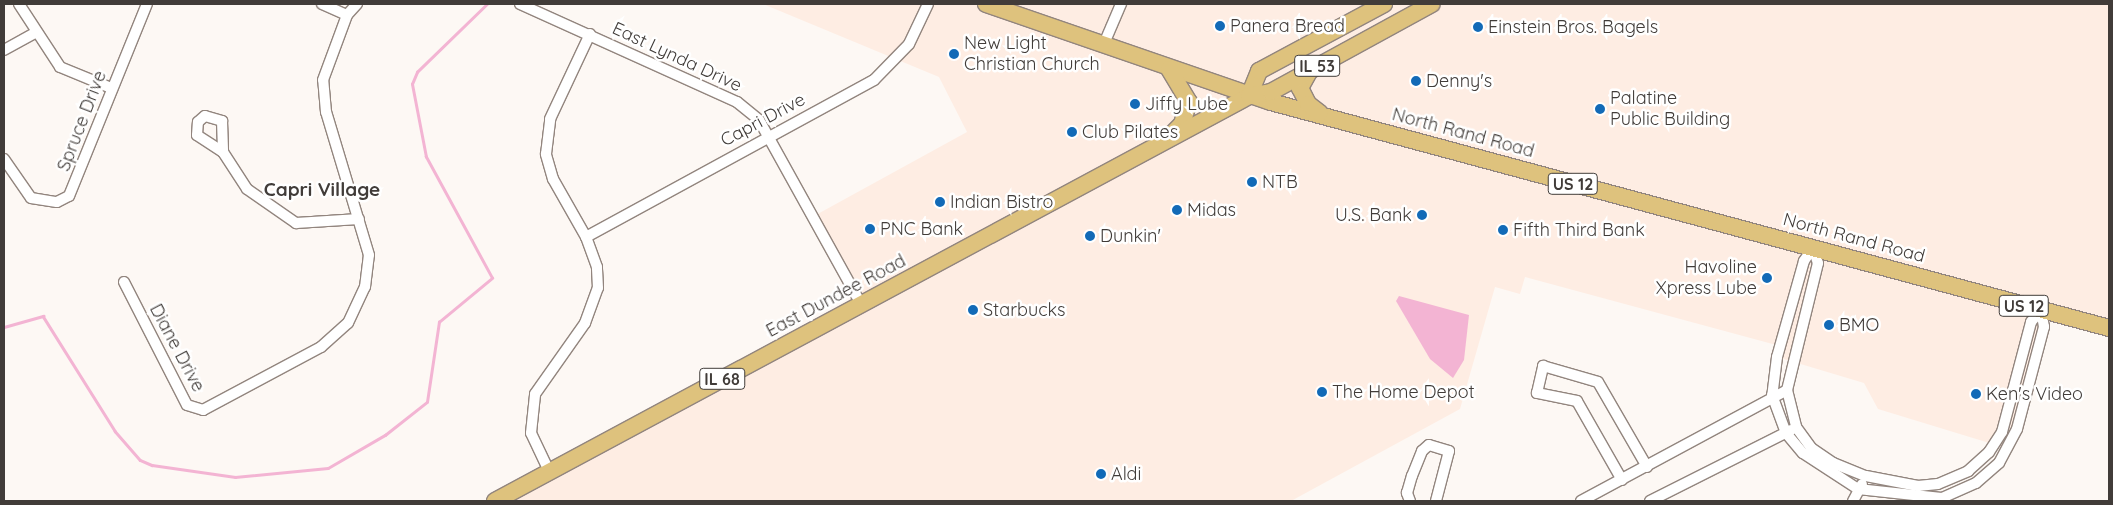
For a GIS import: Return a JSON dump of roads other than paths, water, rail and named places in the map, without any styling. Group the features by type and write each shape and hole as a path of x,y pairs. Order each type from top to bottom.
{"main road":[{"name":"North Rand Road","path":"986,4 1249,96 2109,328"},
{"name":"IL 53","path":"1249,96 1259,71 1384,4"},
{"name":"East Dundee Road","path":"495,501 862,306 1249,96 1271,92 1432,4"},
{"path":"1166,141 1182,124 1189,102 1169,69"},
{"path":"1310,70 1301,82 1302,96 1324,116"}],"street":[{"path":"19,4 35,33 60,67 111,88"},
{"name":"Spruce Drive","path":"4,159 31,198 57,202 69,196 111,88 147,4"},
{"path":"322,4 346,15 357,4"},
{"name":"East Lynda Drive","path":"520,4 737,102 759,120 862,306"},
{"name":"Capri Drive","path":"586,236 893,65 928,4"},
{"path":"1103,46 1121,4"},
{"name":"Diane Drive","path":"124,282 188,406 203,410 321,347 348,323 365,286 369,255 326,112 323,80 346,15"},
{"path":"4,50 35,33"},
{"path":"549,471 532,433 531,414 535,394 549,370 593,309 597,267 586,236 552,180 546,154 550,119 590,34"},
{"path":"223,152 247,190 296,223 359,219"},
{"path":"1814,248 1818,263 1787,390 1796,427 1811,448 1833,463 1866,476 1918,486 1938,484 1968,471 2002,432 2032,322 2041,310"},
{"path":"1814,248 1804,261 1776,357 1772,395 1786,433 1826,471 1858,489 1942,498 1976,483 1999,463 2014,437 2044,327 2041,310"},
{"path":"1622,480 1577,401 1538,393 1544,366 1598,382 1647,467"},
{"path":"1581,501 1647,467 1772,395 1787,390"},
{"path":"1650,501 1796,427"},
{"path":"2002,432 2014,437"},
{"path":"1410,501 1407,493 1422,451 1429,445 1449,451 1436,501"},
{"path":"1853,501 1866,476"}],"waterway":[{"path":"4,327 43,316 115,431 140,460 152,465 235,477 328,468 385,435 427,402 439,322 492,278 426,157 412,84 417,72 487,4"}],"place":[{"name":"Panera Bread","path":"1220,26"},
{"name":"Einstein Bros. Bagels","path":"1478,27"},
{"name":"New Light Christian Church","path":"954,54"},
{"name":"Denny's","path":"1416,81"},
{"name":"Jiffy Lube","path":"1135,104"},
{"name":"Palatine Public Building","path":"1600,109"},
{"name":"Club Pilates","path":"1072,132"},
{"name":"NTB","path":"1252,182"},
{"name":"Indian Bistro","path":"940,202"},
{"name":"Midas","path":"1177,210"},
{"name":"U.S. Bank","path":"1422,215"},
{"name":"PNC Bank","path":"870,229"},
{"name":"Fifth Third Bank","path":"1503,230"},
{"name":"Dunkin'","path":"1090,236"},
{"name":"Havoline Xpress Lube","path":"1767,278"},
{"name":"Starbucks","path":"973,310"},
{"name":"BMO","path":"1829,325"},
{"name":"The Home Depot","path":"1322,392"},
{"name":"Ken's Video","path":"1976,394"},
{"name":"Aldi","path":"1101,474"}],"district":[{"name":"Capri Village","path":"322,190"}]}
